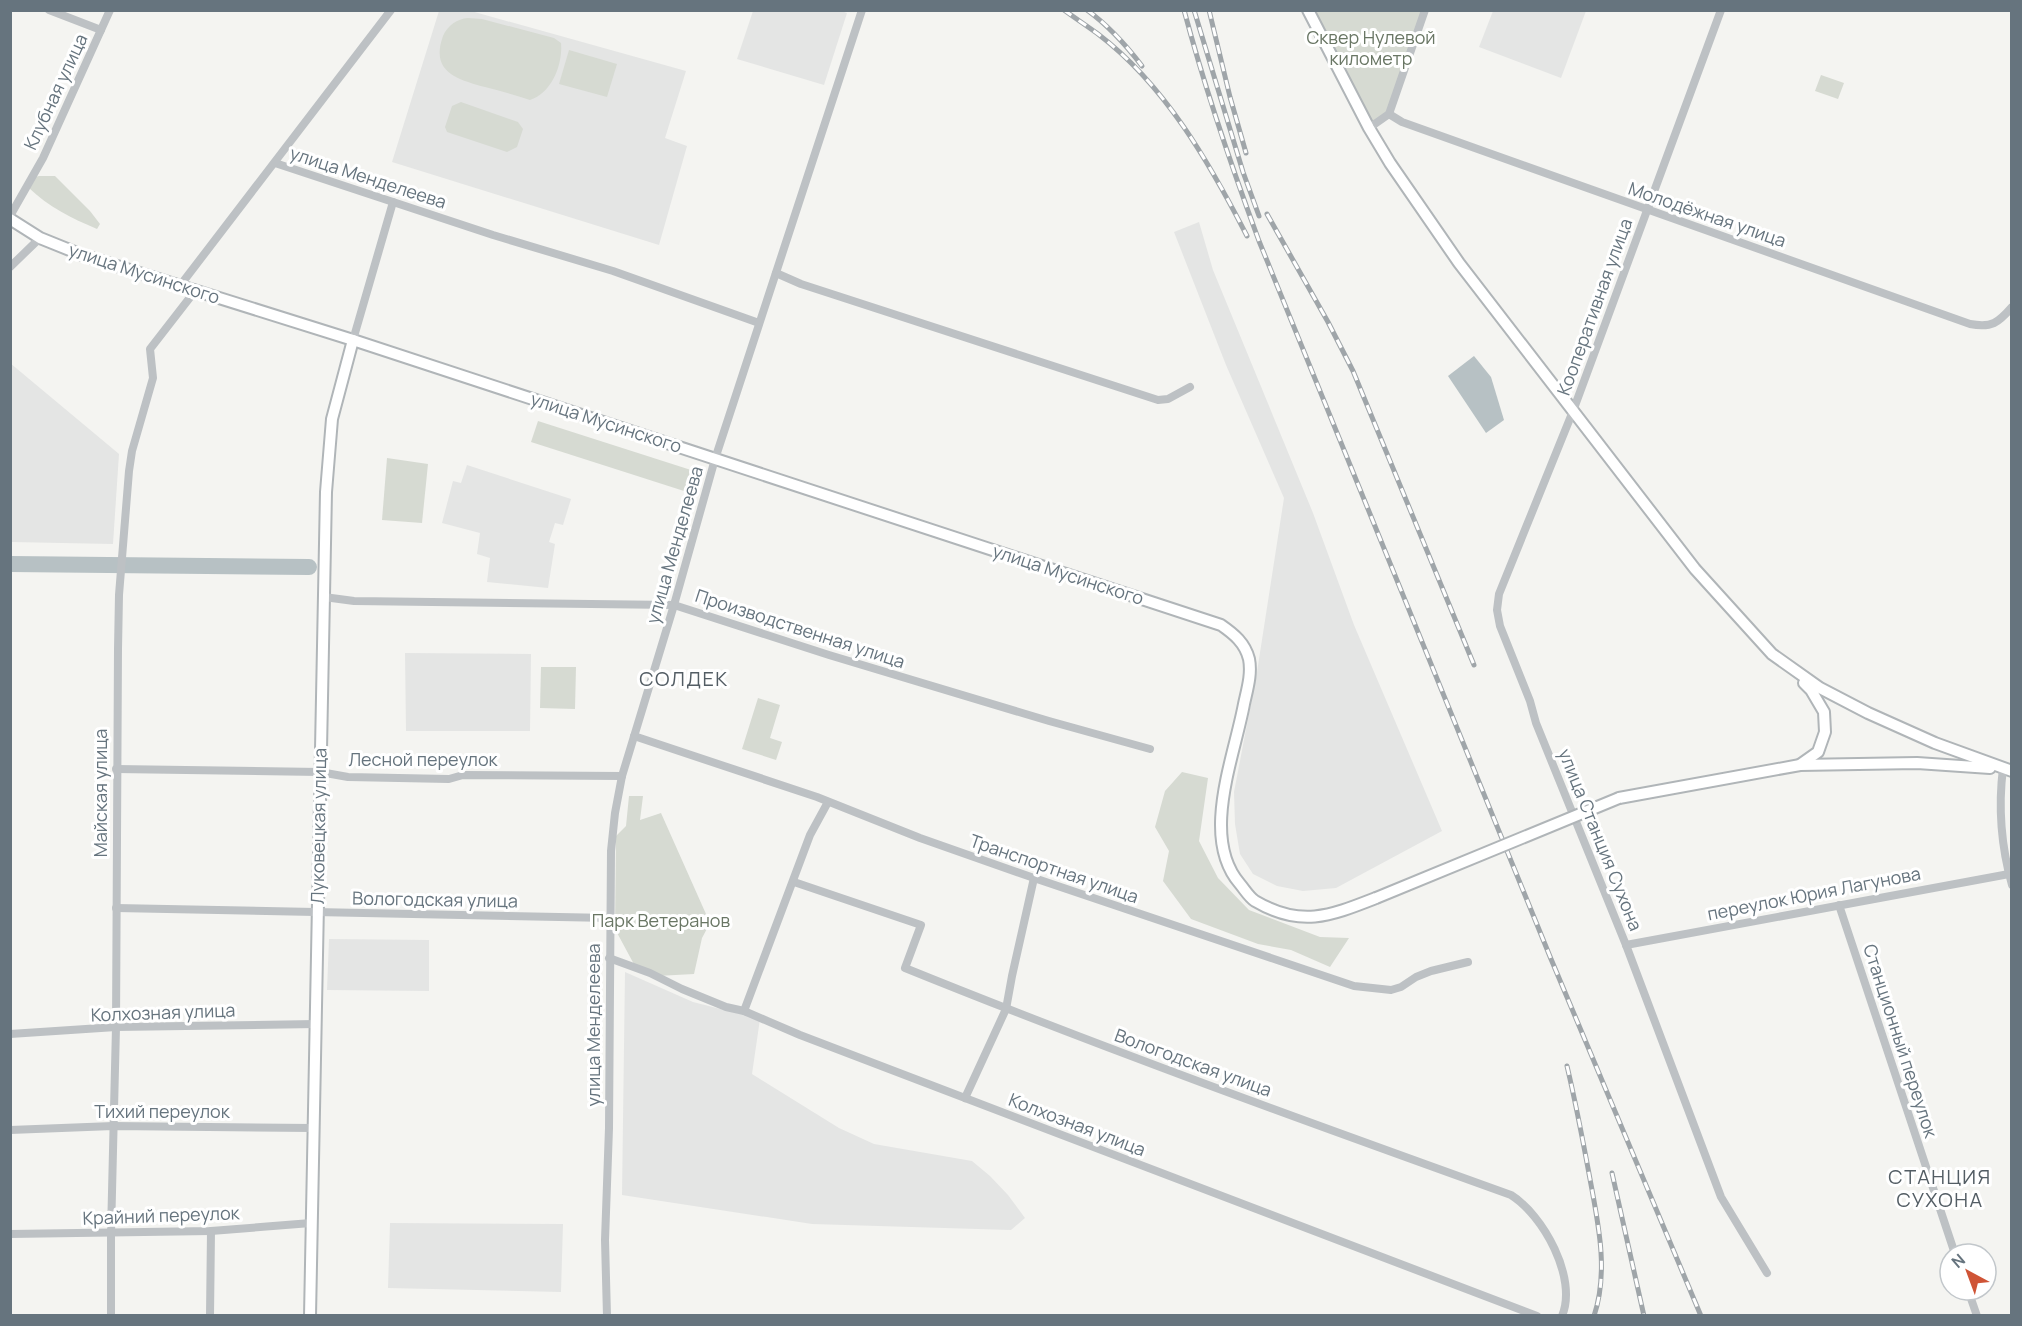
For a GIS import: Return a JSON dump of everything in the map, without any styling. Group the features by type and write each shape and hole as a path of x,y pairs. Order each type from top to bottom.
{"street":[{"path":"50,10 101,30"},
{"name":"Клубная улица","path":"10,218 43,158 110,10"},
{"path":"179,287 391,10"},
{"name":"улица Менделеева","path":"607,1316 605,1240 609,1128 611,851 622,776 715,459 862,10"},
{"path":"1308,10 1369,128 1390,163 1460,262 1695,569 1772,654 1811,690 1824,712 1825,732 1818,752 1800,765"},
{"path":"1369,128 1389,114 1425,10"},
{"name":"Кооперативная улица","path":"1573,411 1721,10"},
{"name":"Молодёжная улица","path":"1389,114 1402,122 1647,211 1970,324 1992,325 2012,307"},
{"name":"улица Менделеева","path":"275,163 613,272 759,323"},
{"path":"352,340 393,202"},
{"name":"улица Мусинского","path":"10,218 40,238 82,255 352,340 1221,625 1244,645 1249,661 1247,688 1225,789 1221,824 1222,851 1232,875 1251,898 1274,912 1304,918 1334,915 1619,798 1800,765"},
{"path":"10,267 40,238"},
{"path":"776,273 812,287 1158,400 1168,399 1190,387"},
{"name":"Майская улица","path":"111,1316 116,1027 116,769 123,540 132,451 153,378 150,349 195,291"},
{"name":"Луковецкая улица","path":"310,1316 326,492 332,419 352,340"},
{"name":"улица Станция Сухона","path":"1573,411 1499,594 1497,610 1500,626 1536,723 1626,945 1721,1197 1767,1273"},
{"name":"Производственная улица","path":"324,597 354,601 674,604 829,655 1150,749"},
{"path":"1772,654 1820,688 1868,713 1935,743 2007,769"},
{"name":"Транспортная улица","path":"634,736 828,802 920,838 1034,878 1354,986 1391,990 1431,971 1468,962"},
{"path":"1800,765 1917,763 2007,769"},
{"name":"Лесной переулок","path":"116,769 320,772 348,777 449,779 463,775 622,776"},
{"path":"2007,769 2000,788 2000,816 2012,885"},
{"path":"744,1011 810,835 828,802"},
{"name":"переулок Юрия Лагунова","path":"1626,945 2009,874"},
{"path":"965,1098 1006,1009 1034,878"},
{"name":"Вологодская улица","path":"794,882 921,925 905,968 1006,1009 1227,1092 1510,1195 1526,1206 1546,1232 1552,1244 1566,1295 1562,1316"},
{"name":"Станционный переулок","path":"1839,905 1951,1242"},
{"name":"Вологодская улица","path":"116,908 610,918"},
{"name":"Колхозная улица","path":"609,958 650,973 681,989 726,1007 744,1011 800,1035 1537,1316"},
{"name":"Колхозная улица","path":"10,1034 116,1027 316,1024"},
{"name":"Тихий переулок","path":"10,1130 114,1126 314,1128"},
{"name":"Крайний переулок","path":"10,1234 211,1231 311,1223"},
{"path":"210,1316 211,1231"}],"shaded area":[{"path":"838,10 847,13 824,85 737,59 753,11"},
{"path":"439,11 471,11 686,71 665,138 687,146 659,245 392,162"},
{"path":"1493,11 1586,11 1561,78 1479,47"},
{"path":"1199,222 1213,270 1313,513 1354,625 1442,831 1336,888 1303,891 1277,886 1253,874 1240,854 1235,824 1234,792 1257,672 1284,498 1226,365 1174,232"},
{"path":"1474,356 1491,377 1504,420 1486,433 1448,376"},
{"path":"10,363 119,454 113,544 11,542"},
{"path":"467,465 571,499 563,525 555,523 549,542 555,544 548,588 487,582 490,558 477,554 480,533 442,523 453,481 461,483"},
{"path":"405,653 531,654 530,731 406,731"},
{"path":"329,939 429,940 429,991 327,990"},
{"path":"625,972 693,1002 760,1019 752,1074 839,1128 874,1144 972,1161 1008,1195 1025,1218 1011,1230 812,1224 622,1195"},
{"path":"390,1223 563,1224 561,1292 388,1288"}],"green space":[{"name":"Сквер Нулевой километр","path":"1308,11 1425,11 1389,114 1369,128"},
{"path":"468,18 482,19 554,38 561,43 558,68 544,91 530,100 465,81 449,72 443,66 440,58 443,36 453,23"},
{"path":"569,50 617,64 607,97 559,84"},
{"path":"1821,75 1844,83 1838,99 1815,91"},
{"path":"461,102 518,122 523,129 517,147 507,152 447,132 445,127 452,106"},
{"path":"55,176 90,211 100,224 97,229 61,212 29,188 35,177"},
{"path":"538,421 691,470 684,491 531,442"},
{"path":"387,458 428,464 422,523 382,520"},
{"path":"541,667 576,667 575,709 540,708"},
{"path":"758,698 780,705 770,738 782,742 776,760 742,749"},
{"path":"1182,772 1208,778 1199,841 1218,878 1249,910 1320,937 1349,938 1330,967 1291,950 1258,944 1191,919 1163,881 1169,851 1155,827 1165,791"},
{"name":"Парк Ветеранов","path":"629,796 643,796 640,820 661,813 710,923 702,938 694,974 657,976 636,968 615,929 616,836 626,826"}],"waterway":[{"path":"10,564 309,567"}],"railway":[{"path":"1064,10 1122,54 1165,101 1201,153 1247,236"},
{"path":"1087,10 1117,36 1142,66"},
{"path":"1184,10 1219,127 1259,241 1551,959 1701,1316"},
{"path":"1194,10 1243,172 1259,216"},
{"path":"1209,10 1246,153"},
{"path":"1267,214 1353,371 1474,665"},
{"path":"1567,1066 1601,1247 1601,1282 1594,1316"},
{"path":"1612,1173 1644,1316"}],"district":[{"name":"СОЛДЕК","path":"684,679"},
{"name":"СТАНЦИЯ СУХОНА","path":"1940,1188"}]}
